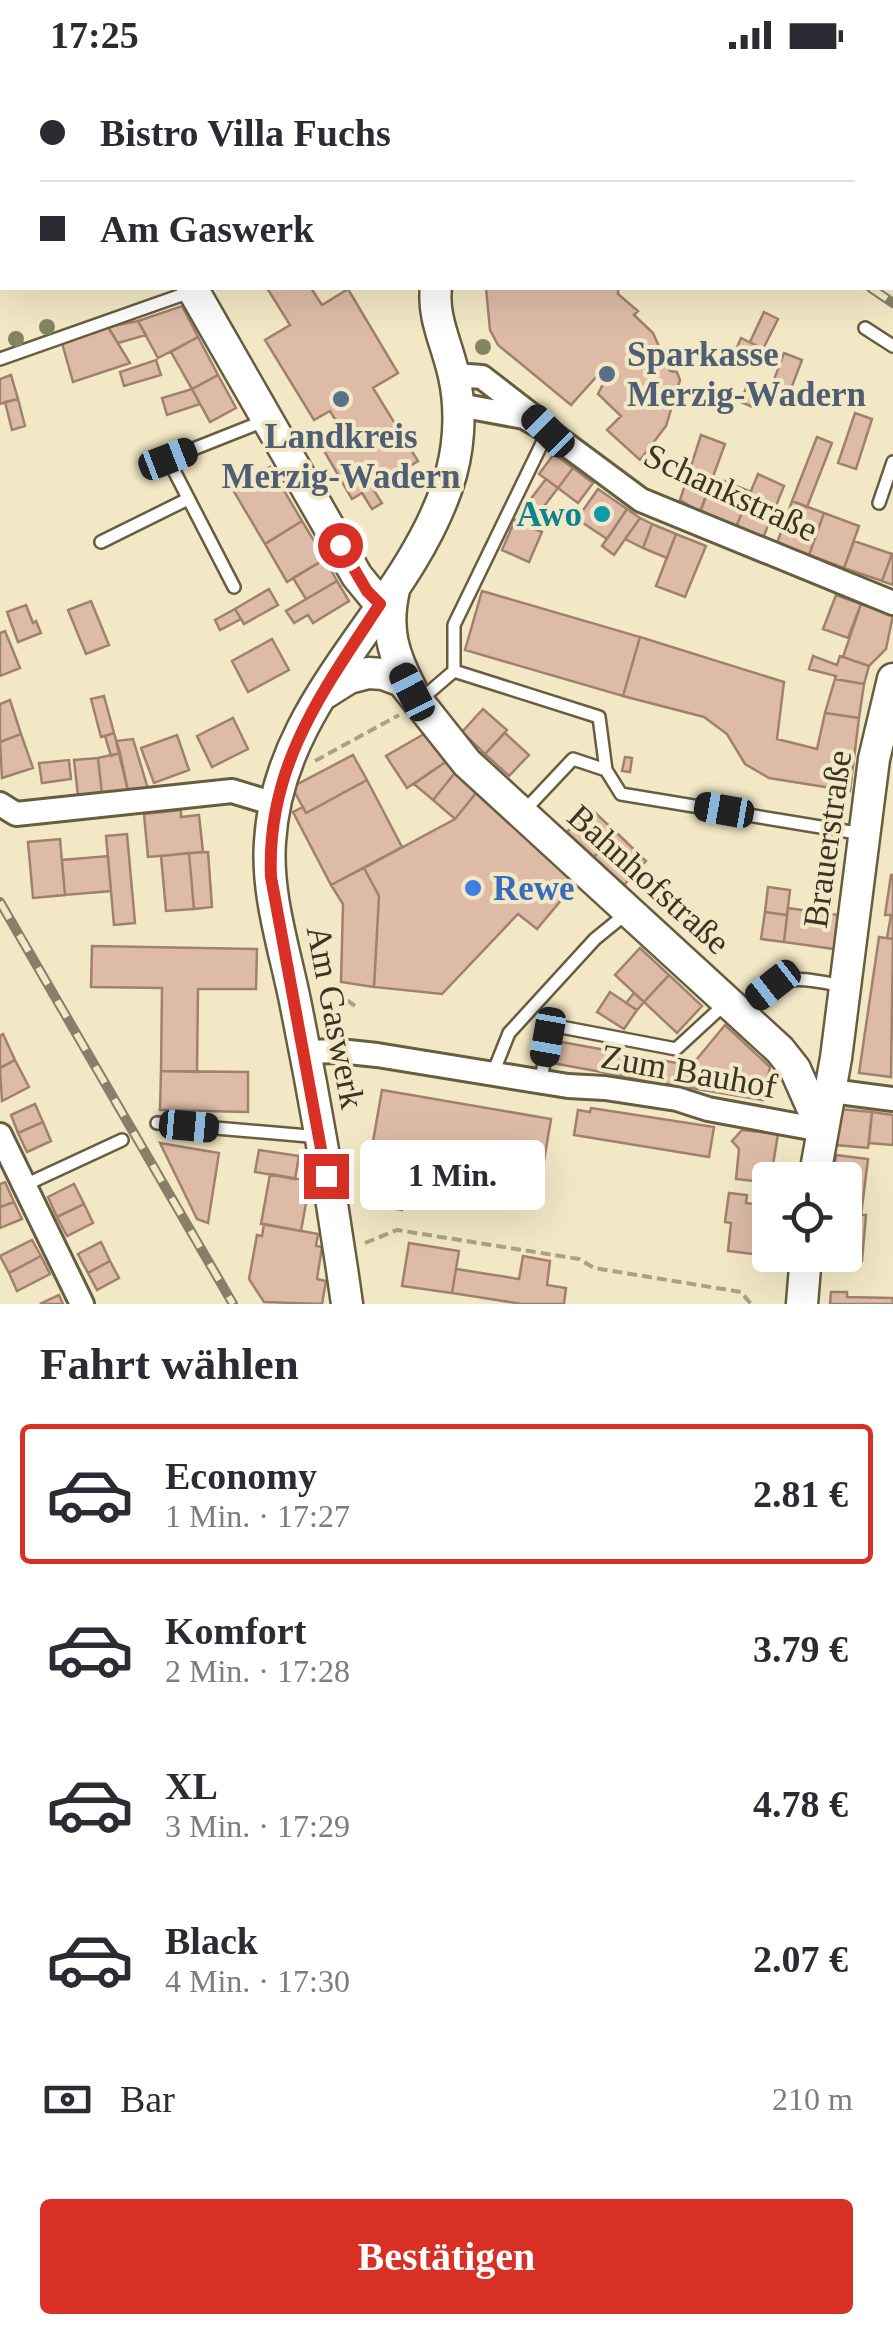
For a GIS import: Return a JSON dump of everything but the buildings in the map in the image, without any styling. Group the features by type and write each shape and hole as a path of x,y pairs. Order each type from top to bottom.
{"main road":[{"path":"194,290 358,576 388,593"},
{"path":"432,290 456,390"},
{"name":"Am Gaswerk","path":"347,1304 306,1052 271,877 270,843 279,790 298,737 319,697 426,533 448,483 455,459 456,390"},
{"name":"Bahnhofstraße","path":"388,593 393,654 416,696 467,762 733,1006 795,1070 822,1130"},
{"name":"Bahnhofstraße","path":"319,697 348,678 368,673 392,676 416,696"},
{"name":"Brauerstraße","path":"817,1162 831,1091 874,759 893,679"},
{"path":"802,1304 805,1272"}],"street":[{"name":"Schankstraße","path":"456,390 482,378 641,500 893,603"},
{"path":"0,804 16,814 232,791 279,790"},
{"name":"Zum Bauhof","path":"306,1052 377,1055 677,1098 708,1109 822,1130"},
{"path":"831,1091 893,1100"},
{"path":"0,1135 82,1304"}],"lane":[{"path":"0,359 190,290"},
{"path":"865,328 893,346"},
{"path":"234,587 168,459 268,420"},
{"path":"454,671 454,625 548,431"},
{"path":"880,503 893,462"},
{"path":"102,542 188,498"},
{"path":"416,696 454,671"},
{"path":"454,671 599,717 606,770 621,794 865,823"},
{"path":"521,814 573,759 606,770"},
{"path":"492,1074 508,1033 595,939 630,911"},
{"path":"541,1081 548,1037 560,1027 676,1049 733,1006 794,977 845,986"},
{"path":"157,1123 320,1137"},
{"path":"24,1185 122,1140"}],"path":[{"path":"279,790 384,725 416,696"},
{"path":"295,1000 334,991 355,1006"},
{"path":"340,1254 397,1230 579,1259 594,1268 741,1292 751,1304"}],"railway":[{"path":"874,290 893,303"},
{"path":"0,902 233,1304"}],"place":[{"name":"Sparkasse Merzig-Wadern","path":"607,374"},
{"name":"Landkreis Merzig-Wadern","path":"341,399"},
{"name":"Awo","path":"602,514"},
{"name":"Rewe","path":"473,888"}],"route":[{"path":"326,1176 271,877 270,843 275,804 298,737 319,697 380,604 367,591 340,545"}]}
